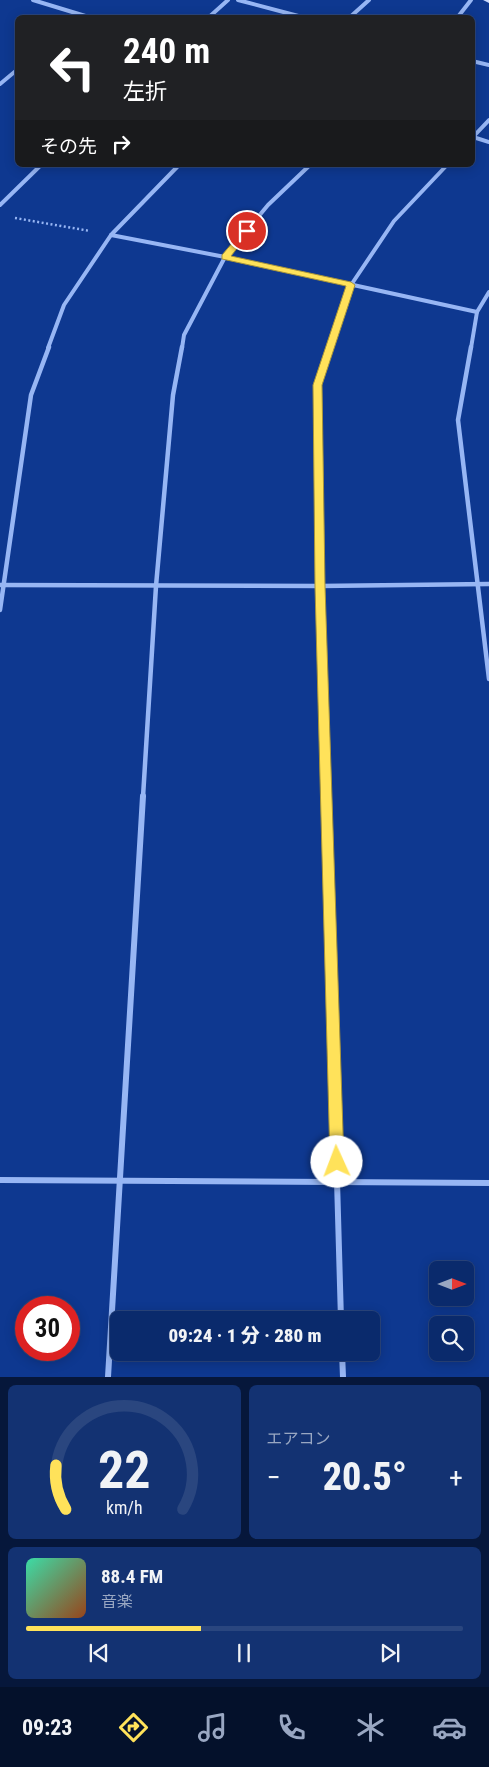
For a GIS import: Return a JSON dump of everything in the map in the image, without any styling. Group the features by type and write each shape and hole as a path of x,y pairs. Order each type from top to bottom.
{"street":[{"path":"33,0 78,15"},
{"path":"211,15 228,0"},
{"path":"238,0 295,15"},
{"path":"352,15 369,0"},
{"path":"459,15 471,0"},
{"path":"475,62 489,65"},
{"path":"0,84 15,72"},
{"path":"475,135 489,120"},
{"path":"475,138 489,142"},
{"path":"0,205 39,167"},
{"path":"0,610 2,585 31,394 64,305 111,235 177,167"},
{"path":"108,1377 156,586 173,396 184,335 225,257 268,205 308,167"},
{"path":"341,1311 320,586 318,385 351,285 394,221 445,167"},
{"path":"111,235 225,257 477,312"},
{"path":"489,292 477,312 458,420 476,584 489,679"},
{"path":"2,585 320,586 489,584"},
{"path":"0,1180 489,1183"},
{"path":"342,1361 343,1377"}],"path":[{"path":"9,217 111,235"}],"route":[{"path":"247,231 225,257 351,285 318,385 320,586 337,1162"}]}
